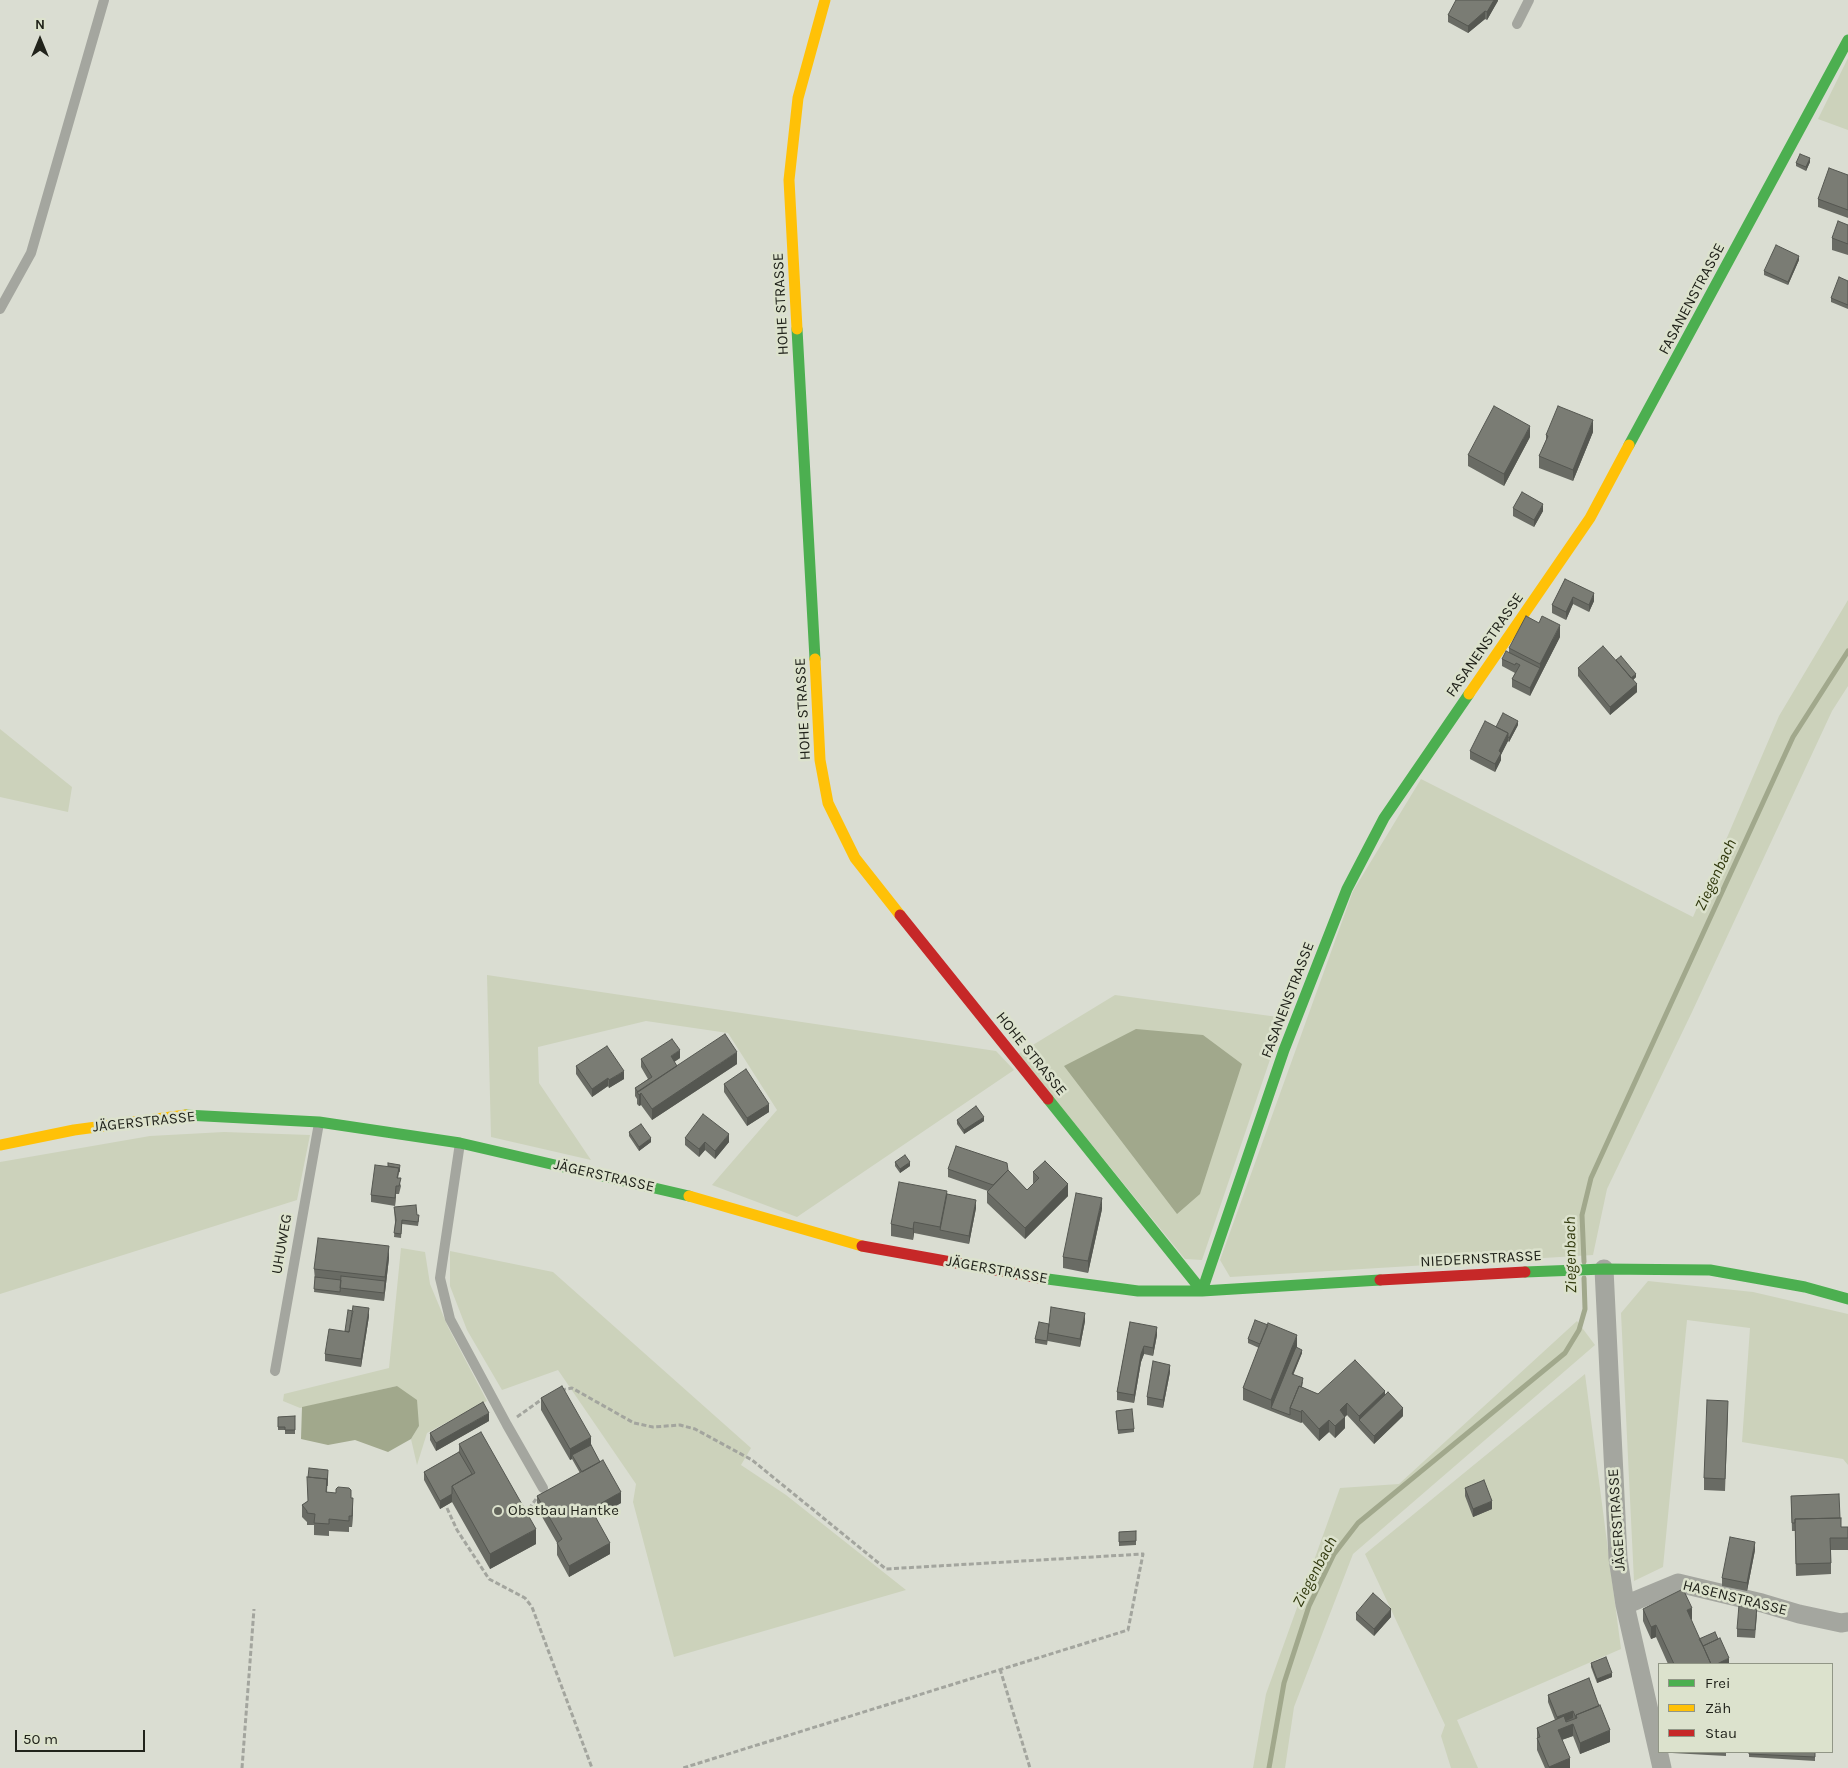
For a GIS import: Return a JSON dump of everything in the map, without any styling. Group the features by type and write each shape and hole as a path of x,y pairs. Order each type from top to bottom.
{"street":[{"name":"HOHE STRASSE","path":"825,0 798,98 789,180 820,760 828,803 855,858 1202,1291"},
{"name":"FASANENSTRASSE","path":"1202,1291 1284,1050 1347,889 1384,818 1590,518 1848,40"},
{"name":"JÄGERSTRASSE","path":"0,1145 74,1130 187,1115 319,1122 460,1143 698,1198 857,1245 1018,1275 1138,1291 1202,1291"},
{"name":"JÄGERSTRASSE","path":"1600,1269 1618,1558 1625,1605 1658,1750"},
{"name":"NIEDERNSTRASSE","path":"1202,1291 1486,1273 1600,1269 1710,1270 1805,1287 1848,1299"},
{"name":"HASENSTRASSE","path":"1625,1605 1678,1583 1799,1614 1841,1623 1848,1622"},
{"name":"JÄGERSTRASSE","path":"1659,1753 1662,1768"}],"lane":[{"path":"0,308 31,253 104,0"},
{"path":"1517,24 1529,0"},
{"name":"UHUWEG","path":"275,1371 319,1122"},
{"path":"460,1143 440,1278 450,1319 506,1425 543,1488"}],"path":[{"path":"554,1390 572,1388 634,1423 653,1427 680,1425 703,1433 752,1460 886,1569 1142,1554 1128,1630 683,1768"},
{"path":"506,1425 546,1396"},
{"path":"447,1508 457,1530 489,1578 525,1598 532,1607 592,1768"},
{"path":"242,1768 254,1609"},
{"path":"1000,1669 1030,1768"}],"shaded area":[{"path":"1848,58 1848,130 1818,119"},
{"path":"1848,600 1848,686 1832,711 1692,1012 1607,1189 1593,1255 1230,1277 1220,1260 1353,891 1421,779 1693,917 1779,716"},
{"path":"0,729 72,787 68,812 0,797"},
{"path":"487,975 996,1051 1014,1070 797,1217 712,1185 777,1110 728,1033 646,1021 538,1047 539,1083 591,1160 491,1137"},
{"path":"1115,995 1278,1017 1279,1033 1202,1260 1185,1259 1018,1054"},
{"path":"1136,1029 1203,1035 1242,1064 1200,1194 1177,1214 1064,1066"},
{"path":"224,1132 310,1135 297,1200 0,1294 0,1162 150,1136"},
{"path":"401,1248 425,1252 430,1284 448,1327 487,1401 427,1433 417,1465 411,1439 419,1426 397,1386 300,1408 283,1401 284,1394 389,1368"},
{"path":"450,1251 553,1272 751,1448 741,1465 786,1495 906,1590 674,1657 633,1502 636,1484 558,1370 502,1390 467,1330 450,1286"},
{"path":"1648,1281 1753,1292 1848,1314 1848,1465 1843,1459 1742,1442 1750,1328 1687,1320 1663,1567 1634,1581 1621,1313"},
{"path":"1577,1321 1595,1345 1353,1554 1294,1707 1285,1768 1253,1768 1266,1694 1340,1488 1399,1484"},
{"path":"1585,1374 1621,1649 1457,1720 1478,1768 1451,1768 1441,1736 1445,1725 1365,1554"},
{"path":"397,1386 417,1400 419,1426 411,1439 388,1452 355,1440 328,1445 301,1439 302,1407"}],"building":[{"path":"1456,0 1494,0 1487,12 1485,11 1468,26 1448,15"},
{"path":"1800,154 1810,158 1806,167 1796,163"},
{"path":"1829,168 1848,175 1848,210 1818,199"},
{"path":"1838,221 1848,225 1848,244 1832,238"},
{"path":"1776,245 1799,256 1788,282 1764,271"},
{"path":"1839,277 1848,281 1848,305 1831,298"},
{"path":"1494,406 1530,426 1504,474 1468,455"},
{"path":"1558,406 1593,420 1573,470 1539,456"},
{"path":"1522,492 1543,504 1534,520 1513,508"},
{"path":"1565,579 1594,593 1589,605 1573,597 1566,612 1552,605"},
{"path":"1526,616 1539,623 1542,616 1560,625 1540,664 1509,648"},
{"path":"1603,646 1637,684 1610,707 1578,668"},
{"path":"1506,651 1540,668 1530,688 1512,679 1520,665 1516,663 1515,665 1502,659"},
{"path":"1621,656 1636,674 1631,678 1616,660"},
{"path":"1503,713 1518,721 1509,738 1508,733 1496,727"},
{"path":"1485,721 1508,733 1495,764 1470,751"},
{"path":"725,1034 737,1052 652,1109 641,1093 639,1095 637,1092"},
{"path":"672,1039 680,1050 671,1056 677,1066 638,1092 635,1088 652,1077 641,1059"},
{"path":"607,1046 624,1071 609,1080 608,1078 592,1089 576,1066"},
{"path":"746,1069 769,1104 747,1118 724,1084"},
{"path":"976,1106 984,1117 964,1130 957,1120"},
{"path":"703,1114 729,1134 715,1151 705,1142 699,1149 685,1138"},
{"path":"641,1124 651,1138 639,1147 629,1132"},
{"path":"956,1146 1007,1163 1008,1170 993,1185 948,1169"},
{"path":"905,1155 910,1162 900,1169 895,1162"},
{"path":"1045,1161 1068,1184 1025,1228 987,1192 1008,1170 1027,1190 1039,1178 1033,1172"},
{"path":"388,1163 400,1165 399,1172 399,1168 388,1166"},
{"path":"375,1165 399,1168 397,1178 401,1178 399,1186 396,1186 395,1198 371,1195"},
{"path":"899,1182 947,1191 940,1227 914,1222 913,1229 891,1224"},
{"path":"1076,1193 1102,1198 1088,1261 1063,1257"},
{"path":"947,1194 976,1200 969,1236 940,1230"},
{"path":"416,1205 417,1215 419,1215 418,1222 402,1220 401,1234 394,1233 396,1220 394,1207"},
{"path":"318,1238 389,1246 385,1277 314,1269"},
{"path":"341,1276 385,1281 384,1293 340,1288"},
{"path":"315,1277 341,1280 340,1292 314,1289"},
{"path":"353,1306 369,1308 361,1359 325,1354 329,1329 349,1332"},
{"path":"1051,1307 1085,1313 1080,1339 1048,1333"},
{"path":"348,1310 353,1311 349,1332 345,1331"},
{"path":"1255,1320 1268,1325 1260,1344 1248,1339"},
{"path":"1039,1322 1049,1324 1047,1341 1035,1339"},
{"path":"1130,1322 1157,1327 1153,1348 1144,1346 1141,1354 1134,1395 1117,1392"},
{"path":"1268,1323 1297,1335 1271,1400 1243,1388"},
{"path":"1296,1347 1302,1350 1292,1374 1303,1378 1301,1387 1299,1386 1290,1408 1290,1415 1271,1408"},
{"path":"1355,1360 1385,1391 1359,1416 1347,1403 1340,1410 1345,1417 1335,1426 1329,1420 1319,1429 1302,1410 1301,1412 1290,1408 1299,1386 1318,1394"},
{"path":"1153,1361 1170,1365 1163,1400 1147,1397"},
{"path":"562,1386 591,1437 570,1449 541,1398"},
{"path":"1388,1392 1403,1408 1374,1436 1359,1420"},
{"path":"1707,1400 1728,1401 1725,1479 1704,1478"},
{"path":"483,1402 489,1413 436,1443 430,1433"},
{"path":"1132,1409 1134,1429 1118,1430 1116,1411"},
{"path":"295,1416 295,1430 285,1430 285,1427 278,1427 278,1417"},
{"path":"481,1432 536,1529 490,1554 452,1486 475,1473 459,1444"},
{"path":"591,1445 600,1462 582,1472 572,1455"},
{"path":"459,1452 472,1474 452,1486 452,1494 440,1501 424,1472"},
{"path":"603,1460 621,1492 591,1509 610,1543 569,1566 557,1543 562,1539 537,1496"},
{"path":"309,1468 328,1470 327,1486 327,1479 308,1477"},
{"path":"307,1477 327,1479 326,1492 336,1493 338,1487 351,1490 351,1498 353,1498 352,1516 349,1516 349,1521 329,1519 329,1524 314,1523 315,1514 307,1513 302,1505 308,1501"},
{"path":"1484,1480 1492,1501 1473,1509 1465,1488"},
{"path":"1839,1494 1840,1518 1795,1519 1795,1523 1792,1523 1791,1496"},
{"path":"1841,1518 1841,1527 1848,1527 1848,1538 1830,1538 1831,1563 1796,1564 1795,1519"},
{"path":"1136,1531 1136,1541 1119,1542 1119,1532"},
{"path":"1730,1537 1755,1542 1747,1583 1722,1578"},
{"path":"1683,1589 1692,1608 1687,1610 1711,1663 1674,1663 1656,1625 1651,1627 1643,1609"},
{"path":"1373,1593 1391,1609 1374,1629 1356,1613"},
{"path":"1739,1605 1757,1606 1755,1630 1737,1629"},
{"path":"1715,1632 1718,1639 1703,1646 1699,1639"},
{"path":"1720,1638 1729,1658 1719,1663 1711,1663 1703,1646"},
{"path":"1606,1657 1612,1673 1597,1679 1591,1663"},
{"path":"1589,1678 1599,1706 1576,1715 1576,1718 1573,1711 1557,1717 1548,1695"},
{"path":"1600,1705 1610,1730 1580,1743 1573,1724 1558,1730 1570,1758 1549,1767 1537,1738 1540,1737 1537,1728 1564,1716 1566,1722 1577,1718 1576,1715"},
{"path":"1815,1753 1815,1757 1749,1754"}],"waterway":[{"name":"Ziegenbach","path":"1584,1262 1582,1215 1591,1178 1793,737 1848,651"},
{"name":"Ziegenbach","path":"1269,1768 1284,1683 1309,1606 1334,1554 1358,1523 1565,1353 1579,1330 1585,1309 1584,1278"}],"traffic: fast":[{"path":"1629,445 1848,40"},
{"path":"797,329 815,659"},
{"path":"1202,1291 1284,1050 1347,889 1384,818 1469,694"},
{"path":"1048,1099 1202,1291"},
{"path":"186,1115 319,1122 460,1143 689,1196"},
{"path":"1525,1272 1604,1269 1710,1270 1805,1287 1848,1299"},
{"path":"1040,1278 1138,1291 1202,1291 1380,1280"}],"traffic: slow":[{"path":"797,329 789,180 798,98 825,0"},
{"path":"1469,694 1590,518 1629,445"},
{"path":"815,659 820,760 828,803 855,858 900,915"},
{"path":"0,1145 74,1130 186,1115"},
{"path":"689,1196 862,1246"}],"traffic: jam":[{"path":"900,915 1048,1099"},
{"path":"862,1246 1040,1278"},
{"path":"1380,1280 1525,1272"}],"place":[{"name":"Obstbau Hantke","path":"498,1511"}]}
